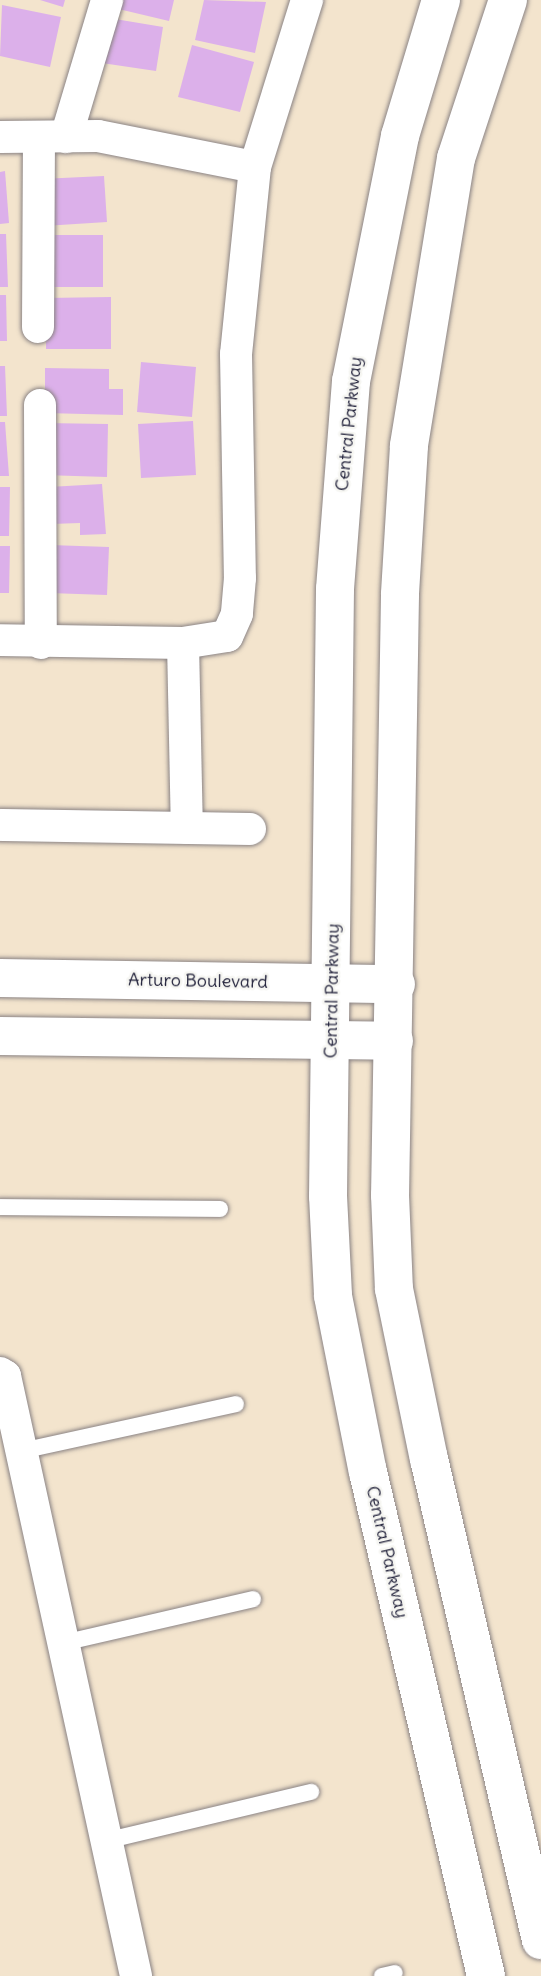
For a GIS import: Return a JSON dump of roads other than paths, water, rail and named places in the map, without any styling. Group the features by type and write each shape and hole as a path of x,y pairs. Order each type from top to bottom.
{"main road":[{"name":"Central Parkway","path":"441,0 400,136 351,381 335,589 328,1196 333,1296 368,1472 486,1976"},
{"path":"508,0 456,158 409,446 400,595 396,984 390,1195 394,1289 429,1460 541,1940"},
{"name":"Arturo Boulevard","path":"0,978 396,984"},
{"path":"0,1035 394,1041"}],"street":[{"path":"38,327 52,137 107,0"},
{"path":"0,640 41,643 183,643 227,636 237,614 236,354 255,167 307,0"},
{"path":"0,137 98,136 255,167"},
{"path":"40,405 41,643"},
{"path":"183,643 187,828"},
{"path":"0,825 250,830"},
{"path":"0,1373 5,1376 136,1976"}],"lane":[{"path":"0,1207 220,1209"},
{"path":"21,1451 236,1404"},
{"path":"63,1643 253,1599"},
{"path":"105,1841 311,1792"}]}
